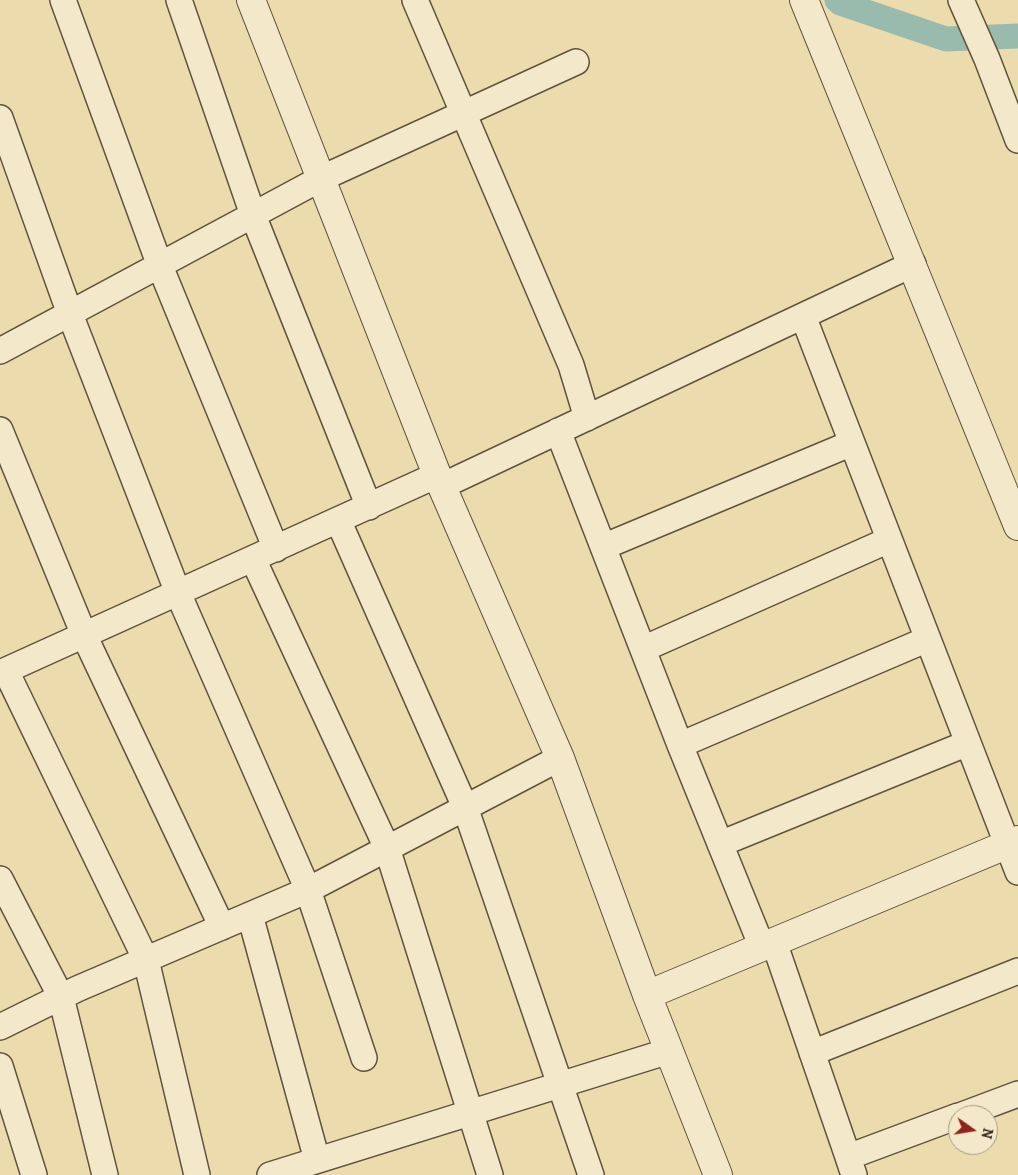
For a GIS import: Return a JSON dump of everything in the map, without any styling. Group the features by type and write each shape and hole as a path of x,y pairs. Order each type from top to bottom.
{"street":[{"path":"63,0 160,266 276,549"},
{"path":"179,0 253,216 369,506"},
{"path":"251,0 320,180 440,481 560,758 647,995 718,1175"},
{"path":"415,0 571,365 588,418"},
{"path":"963,7 987,59 1018,140"},
{"path":"808,10 913,264 1018,526"},
{"path":"0,351 320,180 576,62"},
{"path":"0,118 70,314 178,593 308,890 364,1058"},
{"path":"197,1175 146,960 3,672 369,506 440,481 558,432 913,264"},
{"path":"803,316 968,743 1012,842 1018,872"},
{"path":"0,430 84,635 222,927"},
{"path":"558,432 720,844 768,944 812,1053 851,1166 948,1121"},
{"path":"603,547 852,444"},
{"path":"338,520 465,807 591,1175"},
{"path":"643,649 889,540"},
{"path":"253,559 387,848 490,1175"},
{"path":"680,745 928,639"},
{"path":"720,844 968,743"},
{"path":"0,1026 61,997 308,890 560,758"},
{"path":"647,995 1012,842"},
{"path":"0,879 61,997 106,1175"},
{"path":"250,915 317,1160"},
{"path":"812,1053 1018,971"},
{"path":"278,1174 317,1160 669,1051"},
{"path":"0,1066 34,1175"},
{"path":"989,1105 1018,1094"}],"waterway":[{"path":"837,0 840,3 946,39 1018,36"}]}
